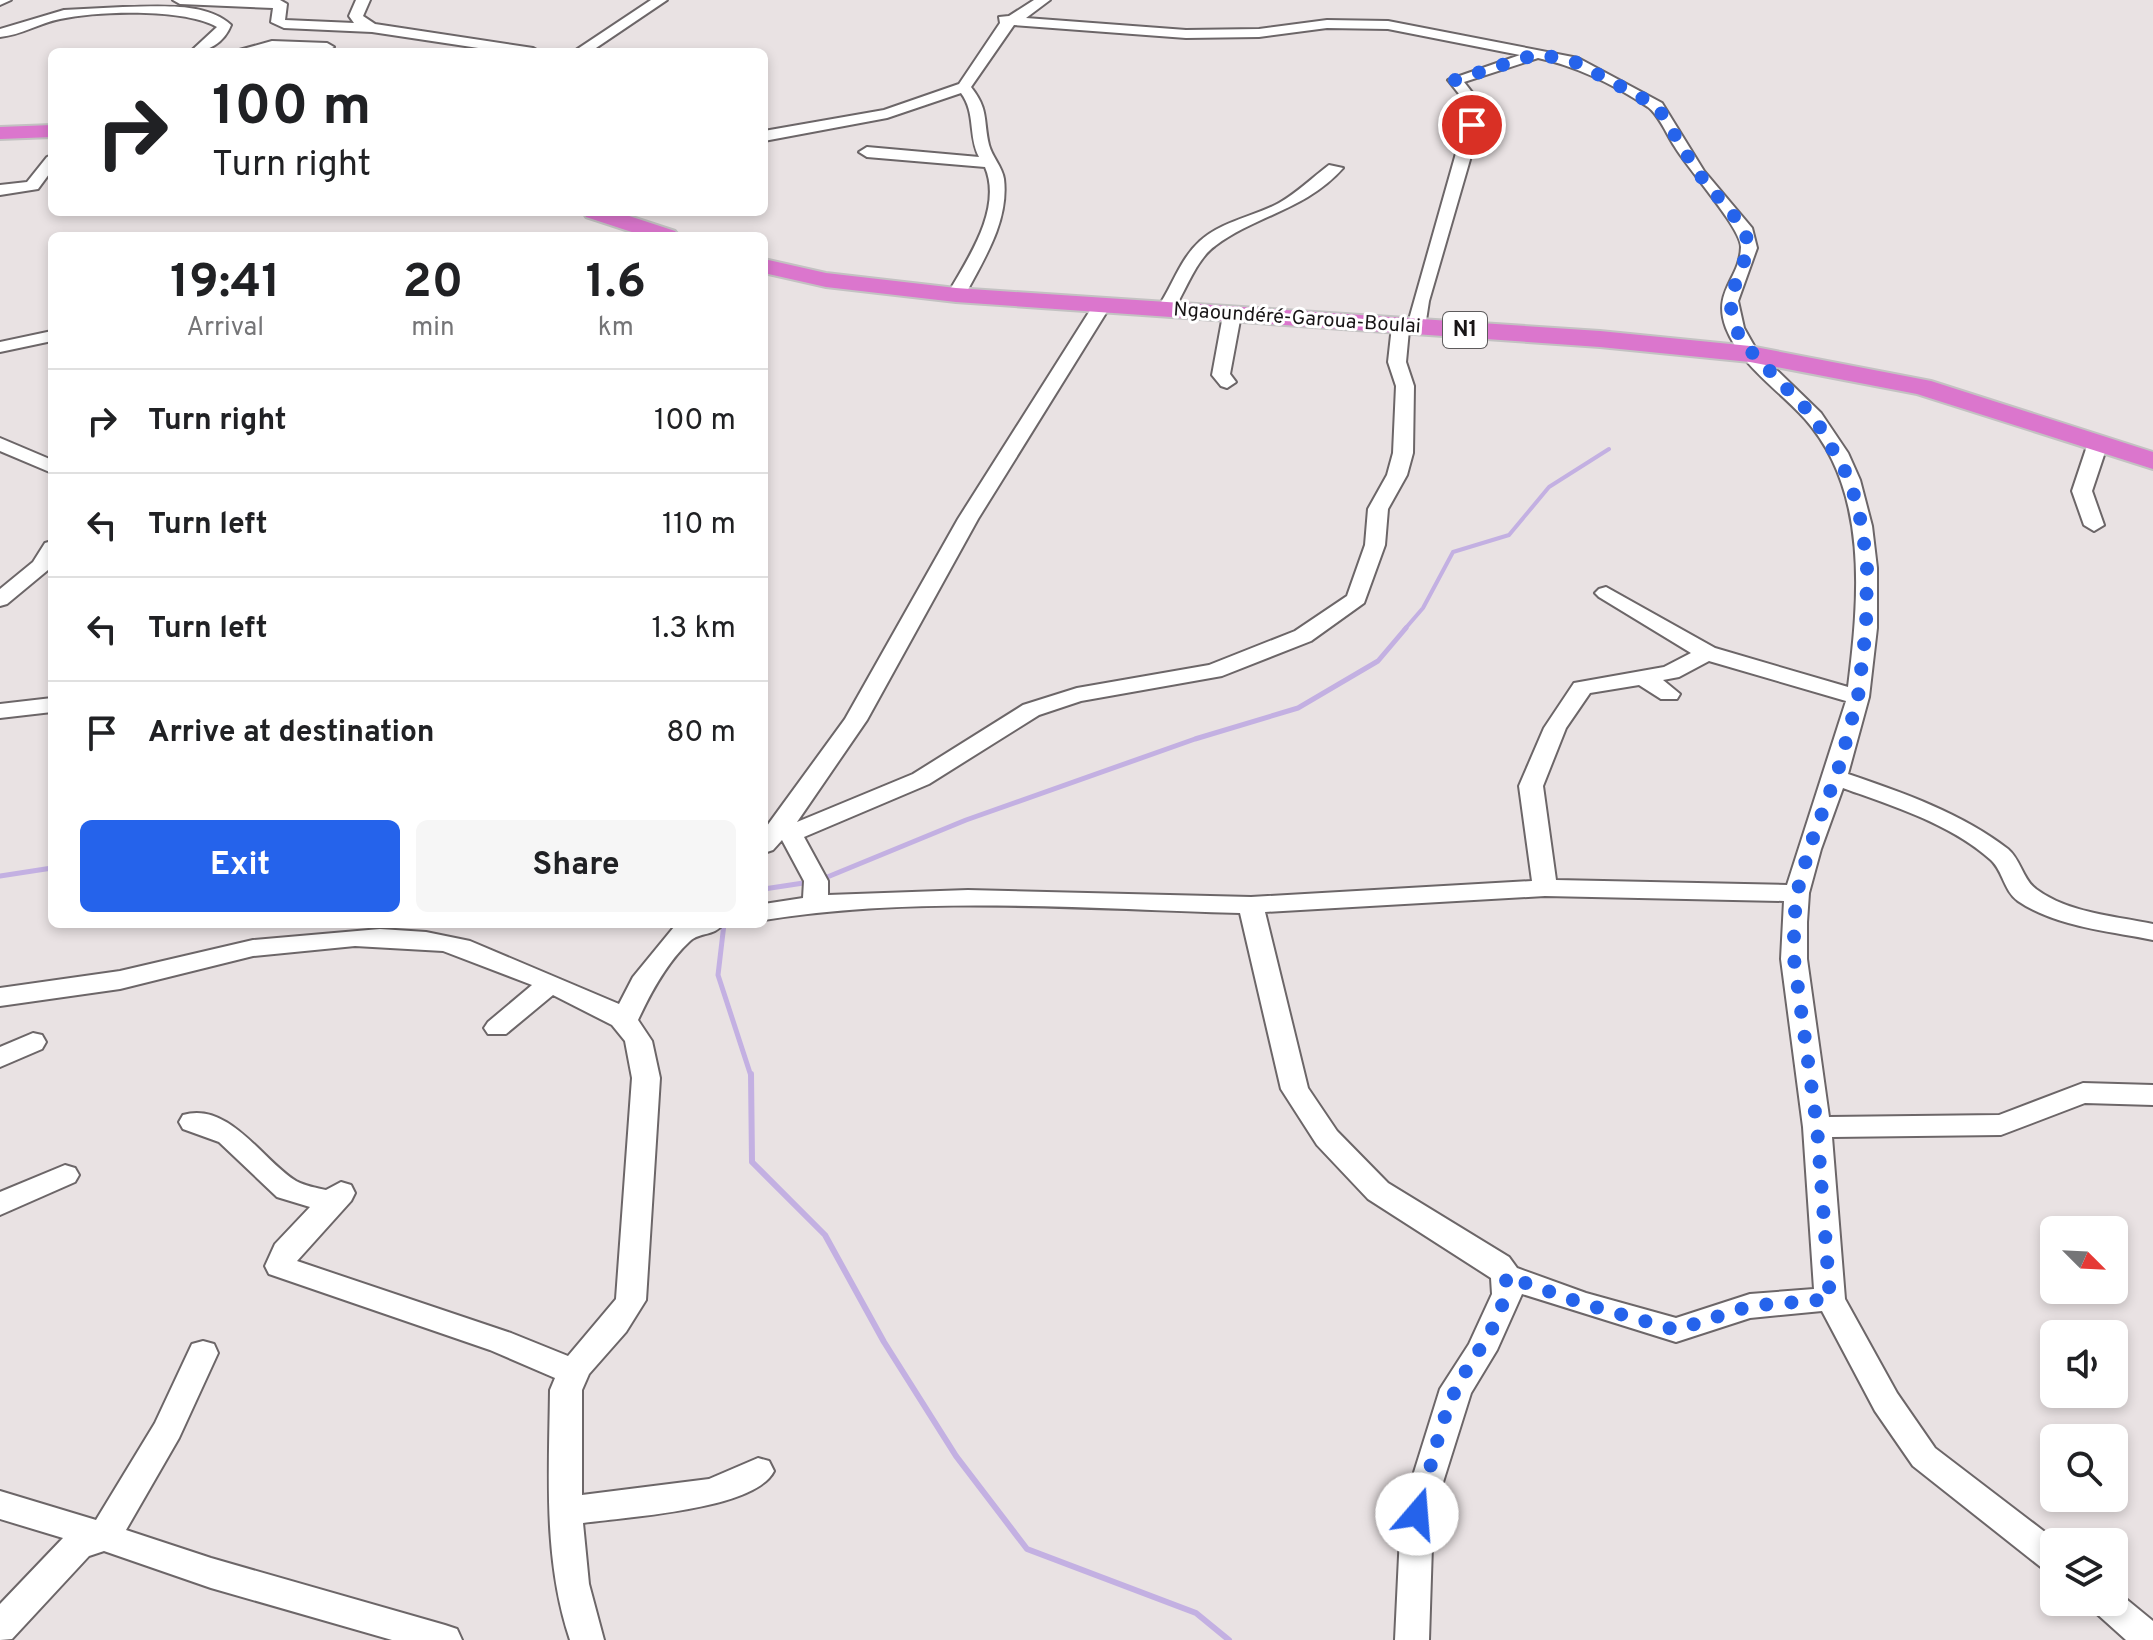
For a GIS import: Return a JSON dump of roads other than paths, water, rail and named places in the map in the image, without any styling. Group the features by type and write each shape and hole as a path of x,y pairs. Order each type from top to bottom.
{"highway":[{"path":"0,133 48,131"},
{"path":"615,216 657,232"},
{"name":"Ngaoundéré-Garoua-Boulai","path":"768,267 840,282 956,295 1409,326 1750,354 1922,387 2153,461"}],"street":[{"path":"180,0 282,2 278,22 284,24 372,28 506,48"},
{"path":"363,0 356,16 362,24 372,28"},
{"path":"586,48 660,0"},
{"path":"768,135 887,114 964,87 1008,18 1043,0"},
{"path":"0,33 26,30 50,17 64,14 191,14 220,21 224,25 221,33 202,48"},
{"path":"1008,18 1200,34 1259,33 1327,24 1388,25 1573,61 1657,106 1698,173 1744,228 1749,248 1729,301 1740,340 1750,354 1814,417 1850,480 1862,526 1867,568 1866,628 1858,697 1797,893 1794,959 1817,1127 1830,1299 1886,1402 1924,1457 2040,1547"},
{"path":"258,48 272,45 327,47"},
{"path":"768,842 787,828 921,779 1031,710 1077,695 1214,671 1303,636 1357,599 1375,545 1378,509 1397,475 1403,453 1405,386 1397,362 1420,301 1474,111 1470,97 1455,80 1537,54"},
{"path":"956,295 993,224 996,177 981,144 982,112 964,87"},
{"path":"867,152 990,163"},
{"path":"0,190 32,186 48,165"},
{"path":"1165,310 1180,289 1187,268 1206,244 1235,226 1285,206 1335,168"},
{"path":"787,828 856,720 968,519 1102,305"},
{"path":"1227,382 1221,375 1232,315"},
{"path":"0,347 48,337"},
{"path":"2094,525 2082,491 2098,443"},
{"path":"0,444 48,465"},
{"path":"0,600 41,566 48,554"},
{"path":"1606,593 1707,653 1858,697"},
{"path":"1545,888 1531,786 1541,757 1582,688 1671,672 1707,653"},
{"path":"1643,678 1669,694"},
{"path":"0,711 48,705"},
{"path":"1835,777 1914,805 1969,833 2004,858 2022,891 2064,913 2153,932"},
{"path":"787,828 816,881 815,904"},
{"path":"768,911 815,904 968,898 1251,905 1545,888 1797,893"},
{"path":"1251,905 1295,1089 1327,1138 1378,1191 1498,1265 1506,1276 1507,1294 1482,1350 1456,1389 1417,1514 1412,1640"},
{"path":"624,1021 642,983 687,929"},
{"path":"0,997 123,979 234,951 364,939 426,940 458,947 550,984 624,1021 637,1033 644,1049 646,1078 631,1300 621,1321 572,1372 566,1390 566,1511 575,1594 587,1640"},
{"path":"497,1028 550,984"},
{"path":"0,1058 33,1042"},
{"path":"1817,1127 1951,1123 2001,1125 2083,1093 2153,1095"},
{"path":"193,1122 229,1135 287,1189 335,1197 282,1256 280,1266 355,1297 515,1346 572,1372"},
{"path":"0,1204 65,1175"},
{"path":"1506,1276 1581,1303 1676,1330 1750,1306 1830,1299"},
{"path":"3,1630 77,1546 104,1537 168,1429 203,1353"},
{"path":"566,1511 713,1492 758,1471"},
{"path":"0,1505 211,1573 445,1640"},
{"path":"2123,1616 2150,1640"}],"waterway":[{"path":"1404,630 1423,608 1453,552 1509,535 1549,487 1609,449"},
{"path":"820,880 966,820 1195,739 1298,708 1378,661 1406,628"},
{"path":"0,876 48,869"},
{"path":"768,888 810,882"},
{"path":"724,928 718,975 751,1076"},
{"path":"751,1074 752,1162 825,1235 884,1342 956,1456 1027,1549 1196,1613 1229,1640"}]}
